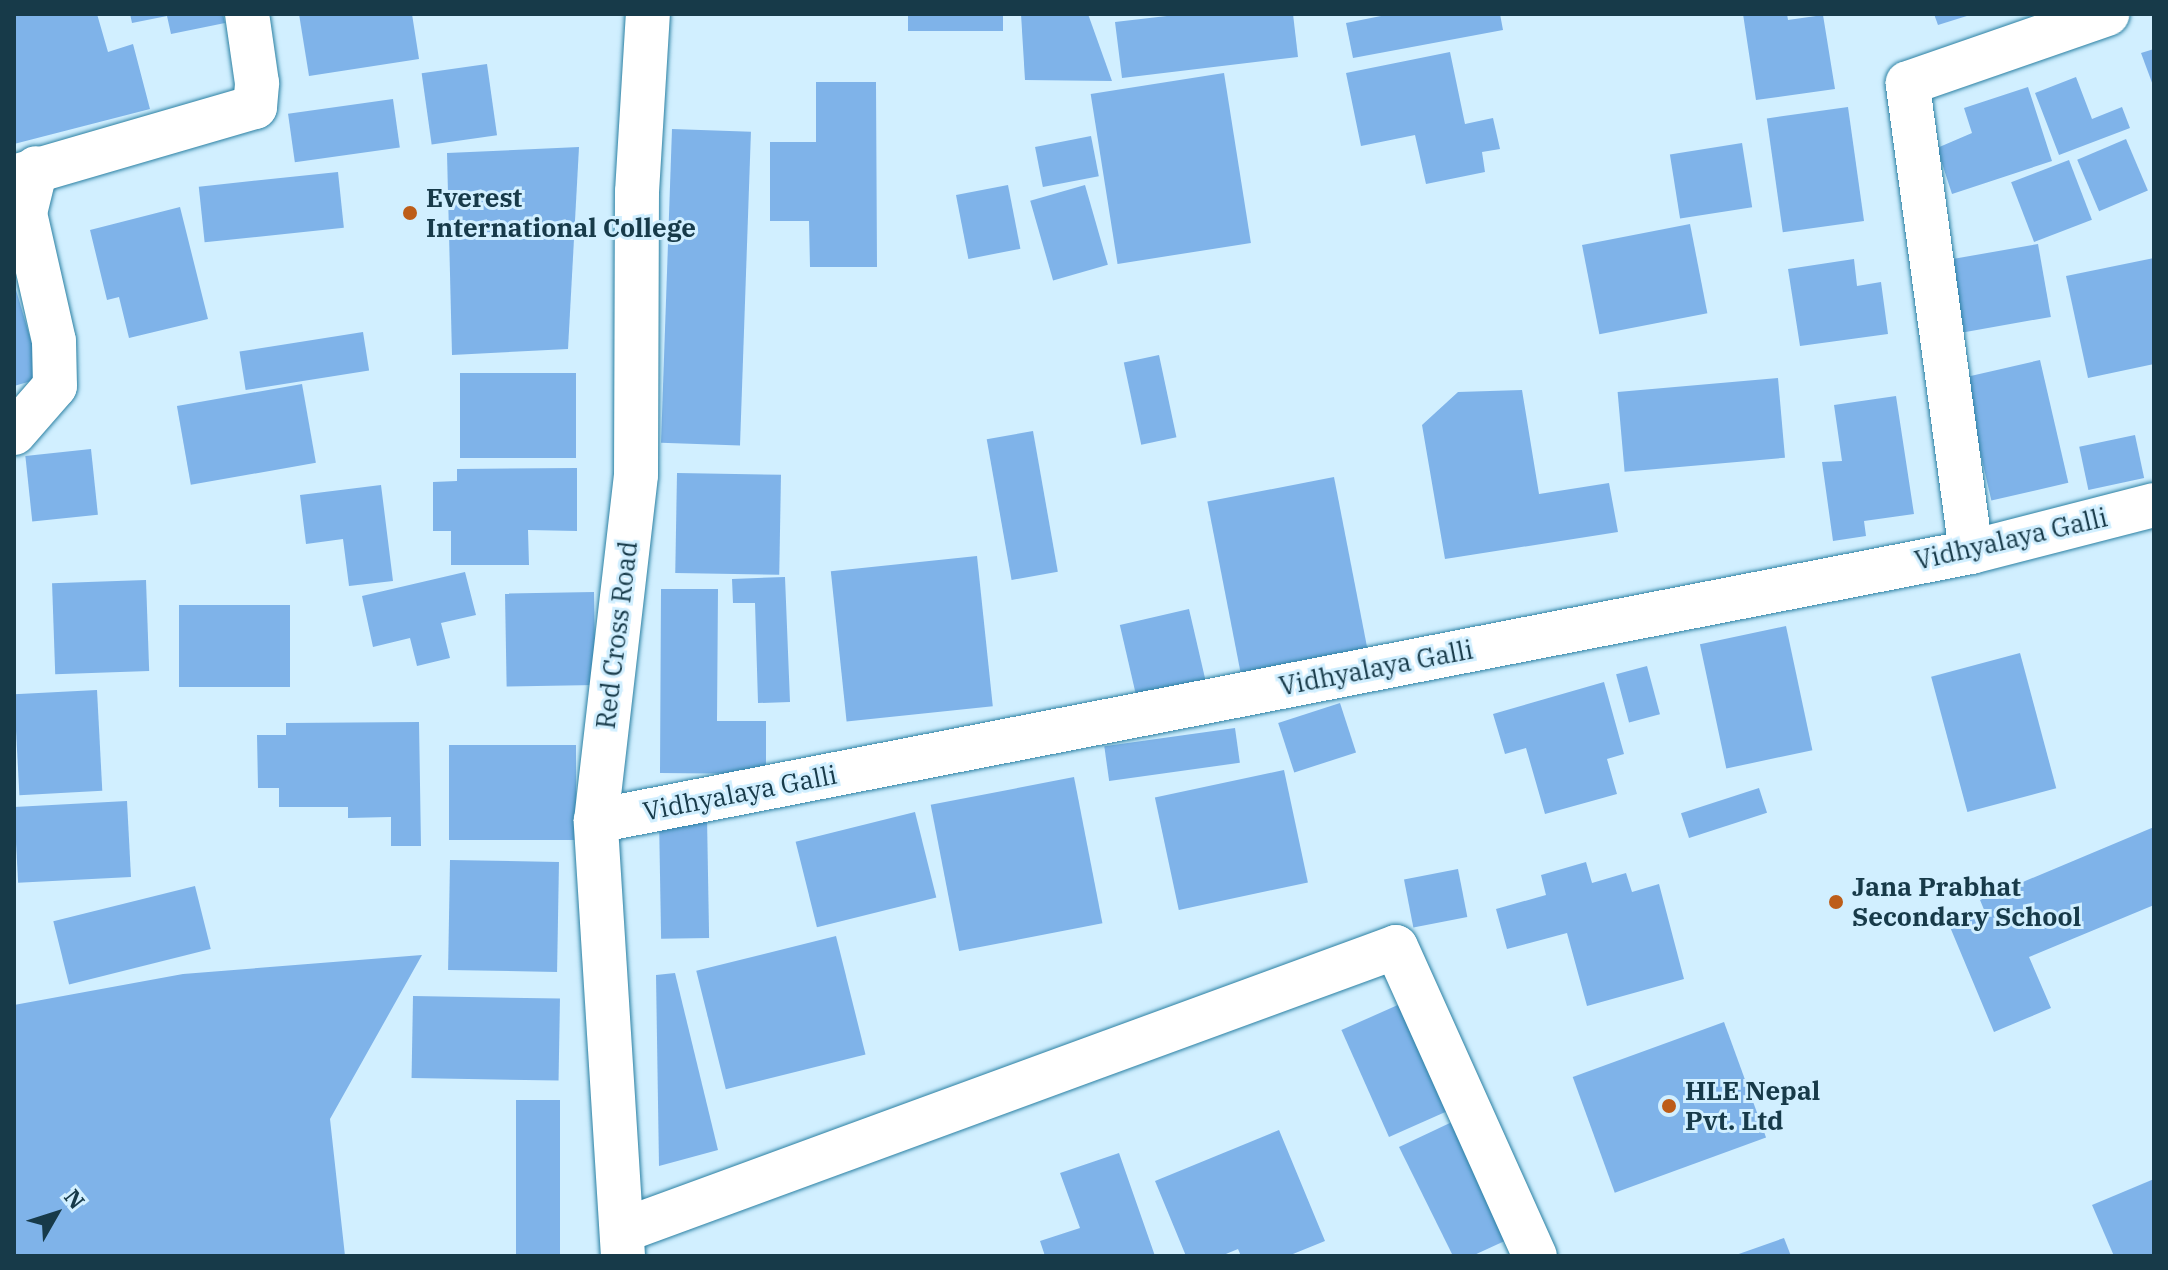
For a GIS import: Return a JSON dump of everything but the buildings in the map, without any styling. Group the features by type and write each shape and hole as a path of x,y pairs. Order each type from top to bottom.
{"street":[{"path":"14,433 55,386 54,341 25,213 25,172 255,107 257,83 247,14"},
{"name":"Red Cross Road","path":"624,1243 596,821 636,475 637,192 648,14"},
{"path":"1971,552 1908,83 2107,14"},
{"name":"Vidhyalaya Galli","path":"596,821 1971,552 2154,505"},
{"path":"624,1243 1396,947 1535,1256"}],"place":[{"name":"Everest International College","path":"410,213"},
{"name":"Jana Prabhat Secondary School","path":"1836,902"},
{"name":"HLE Nepal Pvt. Ltd","path":"1669,1106"}]}
